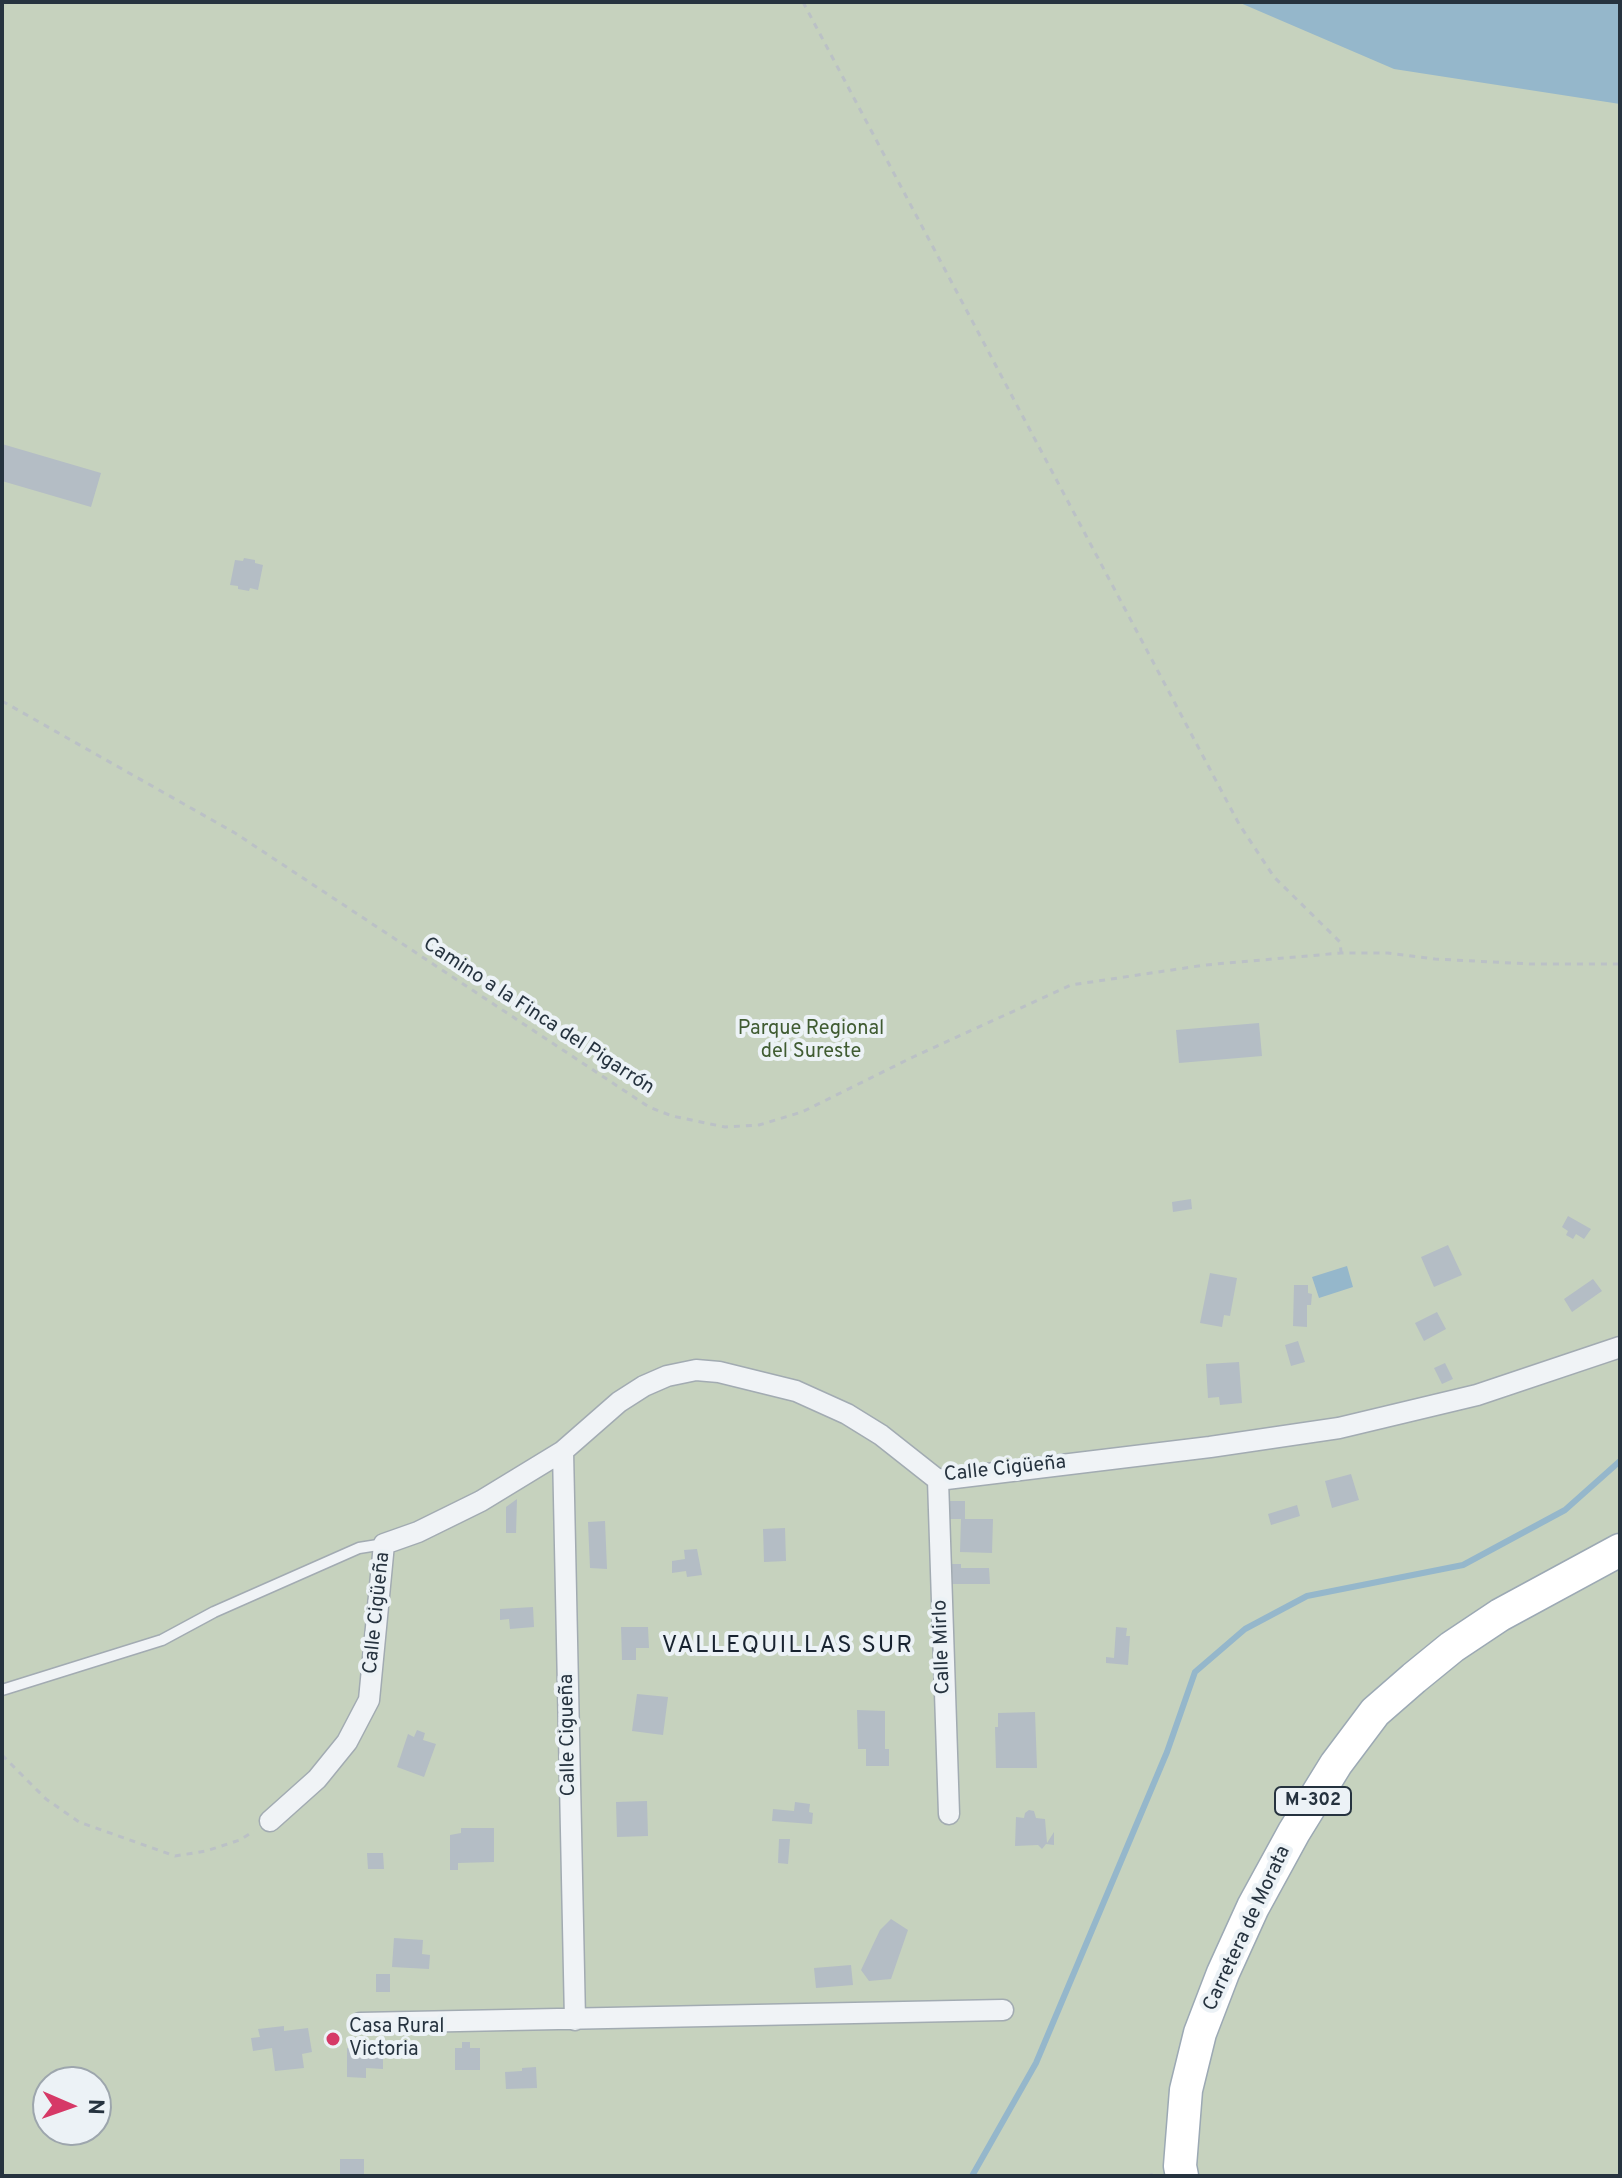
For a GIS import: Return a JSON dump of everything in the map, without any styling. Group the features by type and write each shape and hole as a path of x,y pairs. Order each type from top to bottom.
{"main road":[{"name":"Carretera de Morata","path":"1182,2176 1180,2166 1186,2090 1200,2033 1253,1907 1336,1764 1375,1712 1452,1647 1500,1615 1620,1550"}],"street":[{"name":"Calle Cigüeña","path":"270,1821 317,1779 347,1742 369,1700 384,1544 418,1532 481,1501 563,1451 619,1402 667,1376 696,1370 719,1372 796,1391 847,1414 881,1435 938,1480 1339,1428 1477,1395 1620,1347"},
{"name":"Calle Cigueña","path":"563,1451 575,2020"},
{"name":"Calle Mirlo","path":"938,1480 949,1814"},
{"path":"360,2023 1003,2010"}],"lane":[{"path":"2,1690 162,1640 214,1612 359,1548 384,1544"}],"path":[{"path":"803,2 1239,824 1274,877 1340,942 1341,953"},
{"name":"Camino a la Finca del Pigarrón","path":"2,701 235,833 649,1107 672,1116 725,1127 759,1125 802,1112 1071,985 1205,965 1341,953 1388,953 1531,964 1620,964"},
{"path":"2,1755 46,1799 79,1822 175,1856 206,1851 240,1840 270,1821"}],"green space":[{"name":"Parque Regional del Sureste","path":"2,2 1620,2 1620,2176 2,2176"}],"water":[{"path":"1238,2 1620,2 1620,104 1394,69"},
{"path":"1347,1266 1353,1287 1319,1298 1312,1277"}],"building":[{"path":"2,444 101,473 91,507 2,481"},
{"path":"244,558 263,565 258,590 250,588 249,591 230,585 235,560 243,561"},
{"path":"1259,1023 1262,1056 1179,1063 1176,1030"},
{"path":"1191,1199 1192,1209 1173,1212 1172,1202"},
{"path":"1568,1216 1591,1229 1584,1239 1576,1234 1573,1239 1566,1235 1568,1231 1562,1227"},
{"path":"1448,1245 1462,1275 1434,1287 1421,1257"},
{"path":"1210,1273 1237,1278 1230,1316 1224,1315 1222,1327 1200,1323"},
{"path":"1593,1279 1602,1291 1572,1312 1564,1299"},
{"path":"1294,1285 1308,1285 1308,1293 1312,1294 1311,1305 1307,1305 1307,1327 1293,1326"},
{"path":"1437,1312 1446,1329 1424,1341 1415,1323"},
{"path":"1298,1341 1305,1362 1291,1366 1285,1345"},
{"path":"1239,1362 1242,1403 1220,1405 1219,1397 1208,1398 1206,1364"},
{"path":"1445,1363 1453,1379 1442,1384 1434,1368"},
{"path":"1351,1474 1359,1500 1332,1508 1325,1481"},
{"path":"517,1499 516,1533 506,1533 506,1507"},
{"path":"950,1501 965,1501 965,1519 993,1519 992,1553 960,1552 961,1519 950,1519"},
{"path":"1297,1505 1300,1516 1271,1525 1268,1514"},
{"path":"605,1521 607,1569 590,1568 588,1522"},
{"path":"785,1528 786,1561 764,1562 763,1529"},
{"path":"697,1549 702,1575 687,1577 686,1571 672,1573 672,1561 685,1559 684,1550"},
{"path":"951,1564 961,1564 961,1568 989,1568 990,1584 952,1584"},
{"path":"533,1607 534,1627 510,1629 509,1619 500,1620 500,1609"},
{"path":"621,1627 648,1627 649,1648 636,1648 636,1660 622,1660"},
{"path":"1116,1627 1127,1628 1126,1636 1130,1636 1128,1665 1106,1663 1106,1657 1114,1658"},
{"path":"637,1694 668,1697 663,1735 632,1731"},
{"path":"857,1710 885,1711 885,1749 889,1749 889,1766 866,1766 866,1749 858,1749"},
{"path":"1035,1712 1037,1768 996,1768 995,1727 998,1727 998,1713"},
{"path":"417,1730 425,1733 423,1740 436,1744 424,1777 397,1767 408,1734 414,1737"},
{"path":"647,1801 648,1836 617,1837 616,1802"},
{"path":"795,1802 810,1804 812,1824 772,1821 773,1809 794,1811"},
{"path":"1029,1810 1034,1811 1036,1818 1045,1819 1047,1843 1054,1832 1054,1845 1046,1844 1042,1849 1038,1845 1015,1846 1016,1817 1024,1818"},
{"path":"461,1828 494,1828 494,1862 458,1863 458,1870 450,1870 450,1835 461,1833"},
{"path":"779,1839 790,1839 788,1864 778,1863"},
{"path":"367,1853 383,1853 384,1869 368,1869"},
{"path":"891,1919 908,1930 891,1979 869,1981 861,1970 880,1930"},
{"path":"394,1938 423,1940 422,1954 430,1955 429,1969 392,1967"},
{"path":"851,1965 853,1985 816,1988 814,1968"},
{"path":"376,1974 390,1974 390,1992 376,1992"},
{"path":"284,2026 284,2031 308,2028 312,2052 302,2054 304,2068 275,2071 272,2048 253,2051 251,2038 260,2037 258,2029"},
{"path":"462,2042 470,2042 470,2048 480,2048 480,2070 455,2070 455,2048 462,2048"},
{"path":"347,2048 383,2048 383,2069 366,2068 366,2078 347,2077"},
{"path":"536,2067 537,2088 506,2089 505,2072"},
{"path":"340,2159 364,2159 364,2174 340,2175"}],"waterway":[{"path":"972,2176 1036,2063 1167,1752 1195,1672 1245,1629 1307,1596 1463,1565 1565,1510 1620,1461"}],"place":[{"name":"Casa Rural Victoria","path":"333,2039"}],"district":[{"name":"VALLEQUILLAS SUR","path":"788,1647"}]}
